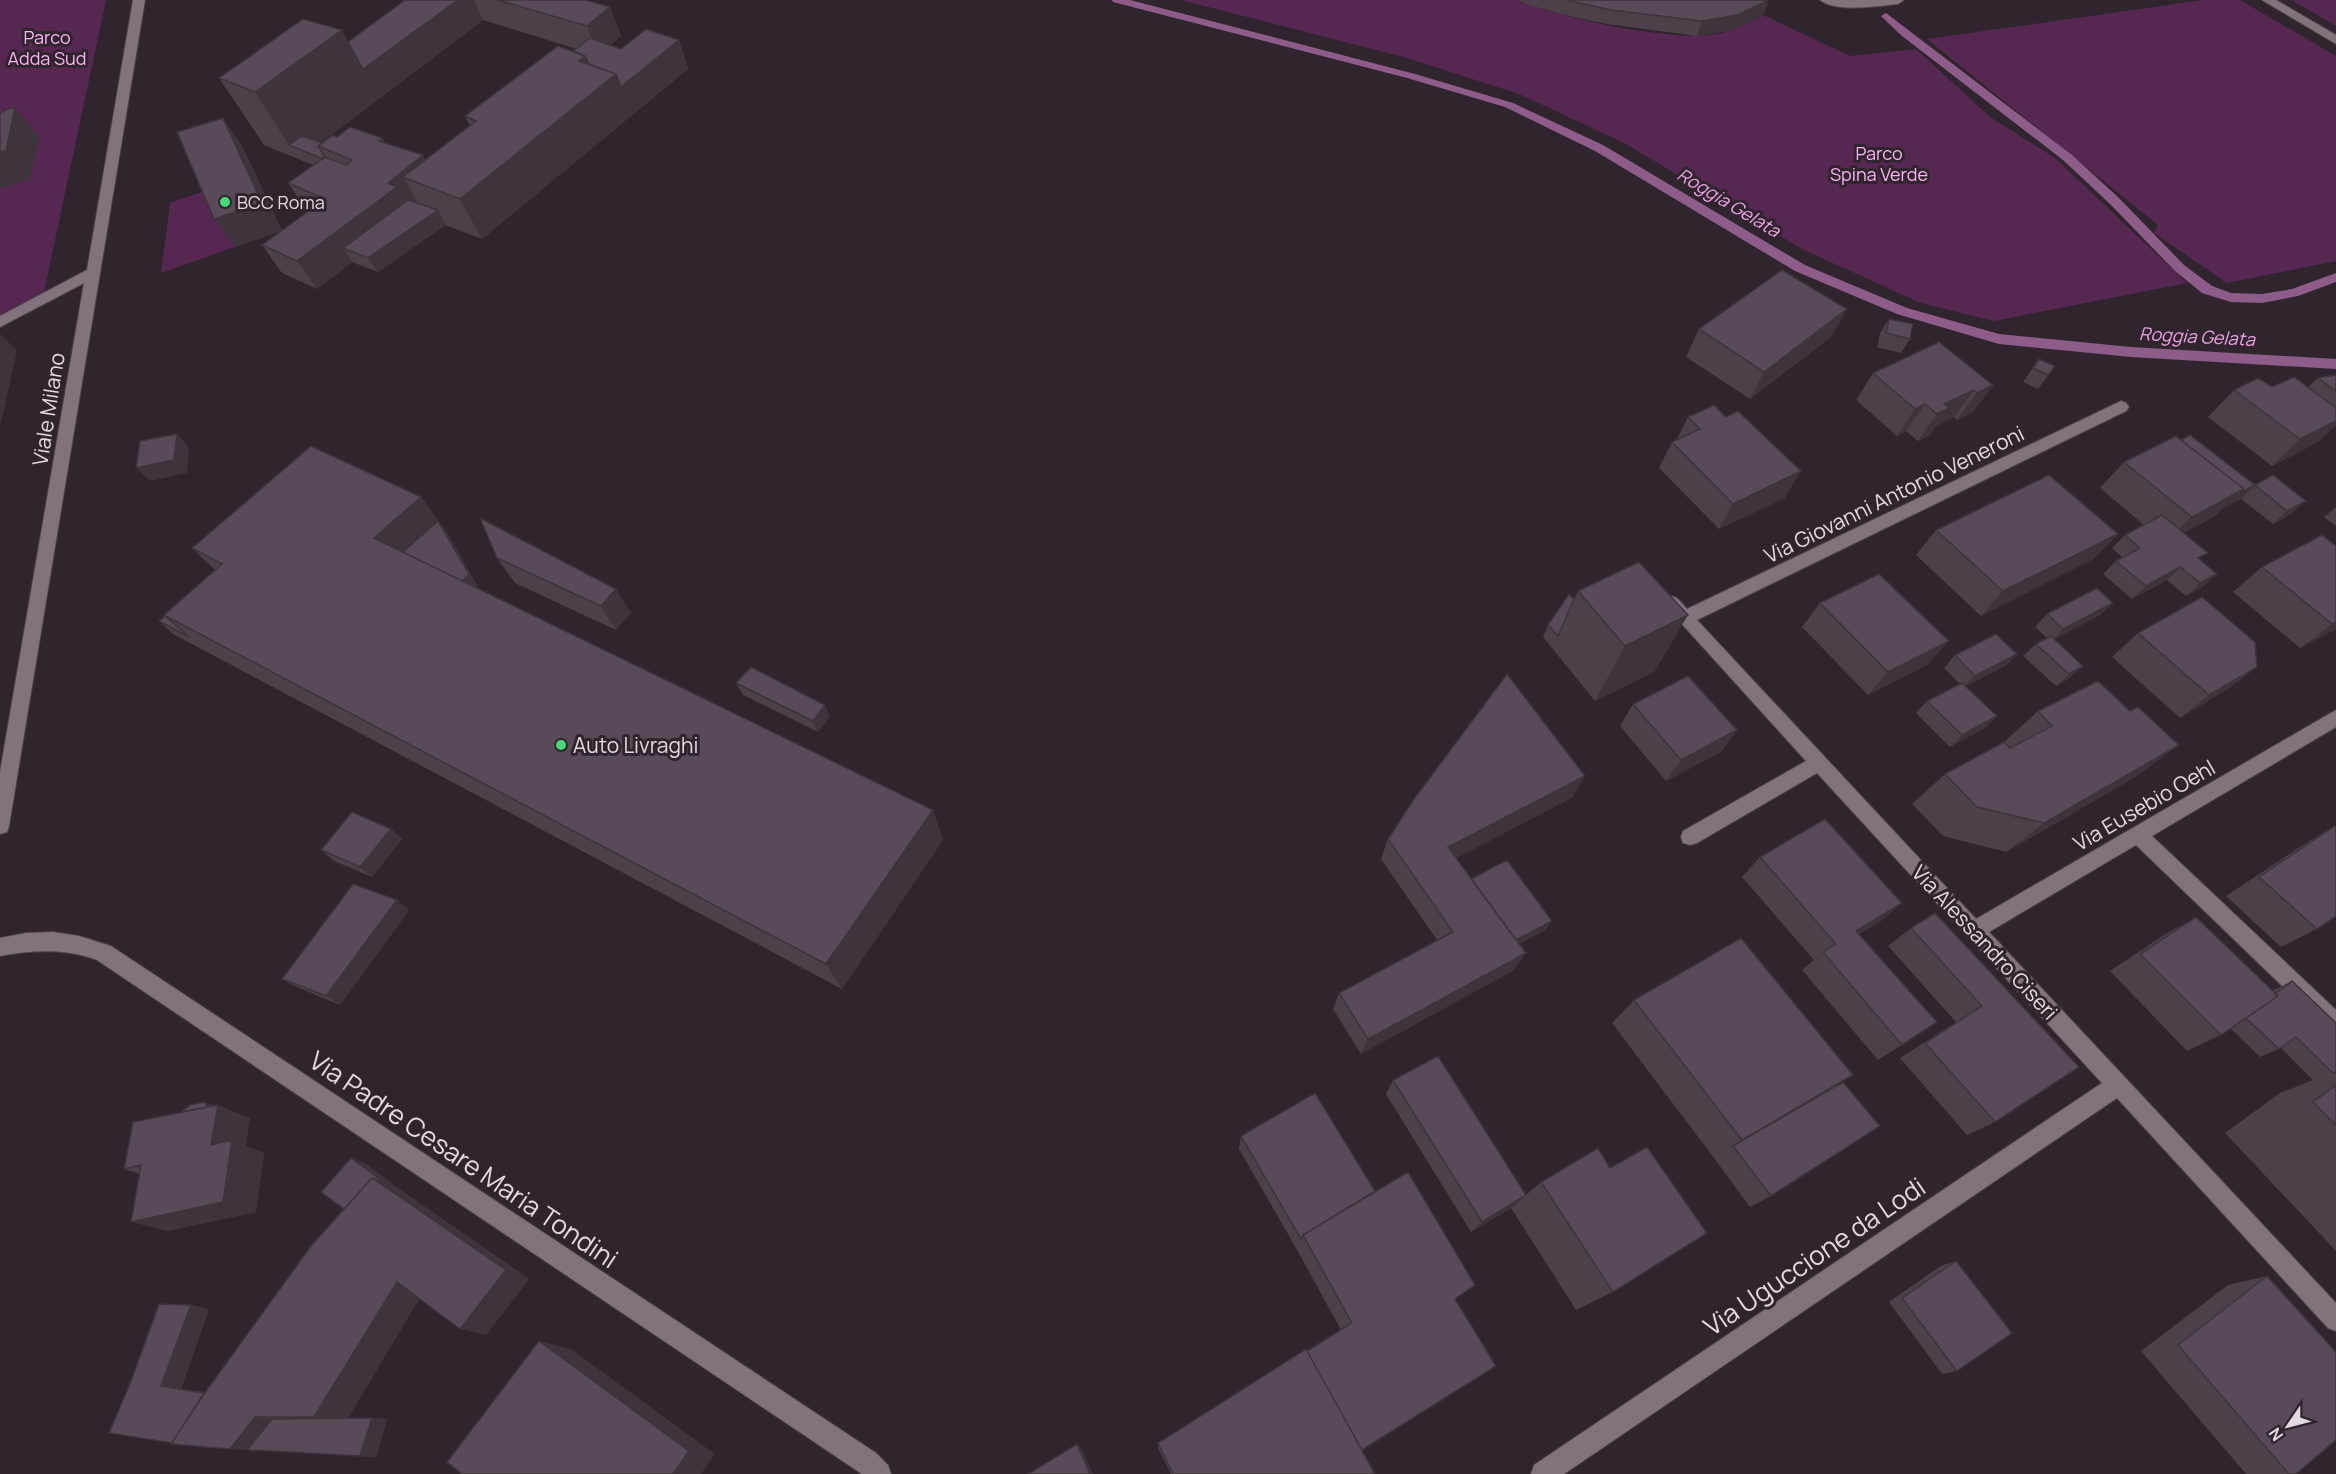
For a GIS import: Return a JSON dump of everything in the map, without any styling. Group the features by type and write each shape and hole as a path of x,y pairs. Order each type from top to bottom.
{"street":[{"name":"Viale Milano","path":"0,826 139,0"},
{"path":"1826,0 1862,5 1898,0"},
{"path":"2268,0 2336,40"},
{"path":"0,322 92,273"},
{"name":"Via Giovanni Antonio Veneroni","path":"1684,618 2121,407"},
{"name":"Via Alessandro Ciseri","path":"1656,587 2336,1320"},
{"name":"Via Eusebio Oehl","path":"1975,930 2336,718"},
{"path":"1690,837 1819,763"},
{"path":"2138,835 2336,1024"},
{"name":"Via Padre Cesare Maria Tondini","path":"0,947 56,942 84,944 104,953 867,1462 879,1474"},
{"name":"Via Uguccione da Lodi","path":"1543,1474 2118,1085"}],"green space":[{"name":"Parco Adda Sud","path":"0,0 106,0 44,292 0,315"},
{"name":"Parco Spina Verde","path":"1181,0 1518,0 1560,14 1616,27 1697,36 1728,31 1763,15 1850,56 1916,49 1990,117 2055,158 2187,283 1994,321 1918,302 1802,249 1626,144 1519,94 1407,58"},
{"path":"2203,0 2240,0 2336,56 2336,261 2227,283 2154,233 2158,225 1927,39"},
{"path":"2292,0 2336,0 2336,26"},
{"path":"210,189 235,247 161,273 170,203"}],"building":[{"path":"405,0 458,0 363,69 348,42"},
{"path":"498,0 586,0 610,7 587,26"},
{"path":"1566,0 1769,0 1737,15 1702,21 1611,10"},
{"path":"303,19 342,30 255,92 219,78"},
{"path":"646,29 679,40 621,87 616,74 589,64 585,56 573,51 590,38 621,49"},
{"path":"558,46 585,56 579,61 616,74 460,199 403,177 476,121 465,116"},
{"path":"15,108 6,151 0,152 0,113"},
{"path":"223,118 262,203 214,219 177,132"},
{"path":"350,127 382,138 379,141 423,155 388,183 397,187 297,261 262,245 325,199 288,183 325,157 346,165 352,160 318,146 333,135 337,137"},
{"path":"302,136 323,143 318,146 325,157 323,159 289,145"},
{"path":"408,200 438,210 368,258 343,248"},
{"path":"1782,270 1847,309 1764,372 1699,329"},
{"path":"1889,319 1913,324 1910,339 1886,333"},
{"path":"1939,342 1993,385 1977,393 1974,390 1944,404 1949,408 1937,414 1925,404 1915,409 1873,373"},
{"path":"2039,359 2055,366 2048,375 2033,368"},
{"path":"2336,375 2336,391 2318,378"},
{"path":"2294,377 2336,408 2336,421 2300,439 2234,390 2258,378 2272,387"},
{"path":"1714,405 1726,417 1738,411 1801,471 1733,504 1672,442 1700,429 1688,417"},
{"path":"177,434 174,460 136,468 140,441"},
{"path":"2190,435 2255,485 2237,495 2244,489 2181,440"},
{"path":"2176,436 2244,489 2192,517 2124,462"},
{"path":"311,446 421,497 374,538 933,810 826,964 164,615 222,564 192,548"},
{"path":"2049,475 2118,534 2003,591 1936,530"},
{"path":"2273,475 2306,501 2287,511 2255,485"},
{"path":"2162,515 2208,553 2198,558 2217,574 2200,583 2180,567 2146,586 2116,561 2140,548 2125,535"},
{"path":"480,518 616,589 601,606 497,558"},
{"path":"438,521 469,574 462,581 403,552"},
{"path":"2322,535 2336,546 2336,622 2332,624 2262,567"},
{"path":"1639,562 1688,615 1625,646 1578,591"},
{"path":"1879,574 1949,641 1888,672 1820,603"},
{"path":"2097,588 2113,603 2063,629 2047,614"},
{"path":"1569,594 1574,599 1558,636 1548,625"},
{"path":"2202,597 2255,642 2257,667 2209,695 2138,633"},
{"path":"165,616 189,637 159,621"},
{"path":"1996,634 2017,654 1975,676 1955,655"},
{"path":"2051,636 2083,666 2069,674 2036,644"},
{"path":"751,667 825,705 813,721 736,683"},
{"path":"1507,674 1585,776 1448,847 1526,953 1368,1039 1339,993 1453,932 1388,839 1414,799"},
{"path":"1688,676 1737,730 1681,760 1633,704"},
{"path":"2098,681 2130,711 2138,707 2179,745 2044,823 1977,807 1945,774 2004,742 2010,748 2052,726 2038,711"},
{"path":"1962,683 1997,716 1962,735 1927,701"},
{"path":"352,812 391,829 360,867 321,850"},
{"path":"1825,819 1902,903 1856,931 1937,1022 1902,1045 1823,952 1836,944 1760,857"},
{"path":"2335,826 2336,916 2317,929 2259,877"},
{"path":"1507,860 1552,921 1516,940 1471,879"},
{"path":"353,884 397,900 326,996 282,979"},
{"path":"1935,913 2079,1067 1995,1122 1925,1043 1982,1006 1911,928"},
{"path":"2196,917 2278,996 2221,1035 2140,954"},
{"path":"1741,938 1853,1075 1742,1140 1634,1000"},
{"path":"2292,981 2336,1023 2336,1072 2333,1073 2296,1037 2279,1049 2246,1018 2278,996 2275,994"},
{"path":"1438,1056 1526,1195 1482,1222 1393,1080"},
{"path":"1843,1082 1880,1126 1771,1196 1733,1146"},
{"path":"2336,1085 2336,1125 2313,1102"},
{"path":"1315,1093 1375,1191 1303,1235 1301,1239 1241,1136"},
{"path":"204,1102 208,1107 181,1112 190,1105"},
{"path":"218,1105 211,1145 232,1140 223,1202 131,1222 141,1165 124,1169 133,1122"},
{"path":"1647,1147 1707,1233 1613,1292 1541,1182 1598,1148 1610,1168"},
{"path":"351,1158 385,1183 372,1178 344,1209 321,1192"},
{"path":"1408,1172 1475,1285 1455,1299 1496,1366 1362,1450 1307,1351 1352,1323 1303,1235"},
{"path":"372,1178 506,1270 460,1329 397,1282 314,1417 255,1417 230,1449 171,1444 204,1394 311,1246"},
{"path":"1956,1261 2012,1333 1957,1371 1902,1298"},
{"path":"2267,1276 2336,1352 2336,1440 2296,1474 2289,1474 2178,1345"},
{"path":"159,1304 191,1305 161,1386 204,1393 172,1443 109,1433"},
{"path":"539,1341 689,1451 673,1474 462,1474 447,1462"},
{"path":"1306,1349 1375,1474 1173,1474 1158,1443"},
{"path":"372,1418 360,1456 247,1450 272,1419"},
{"path":"1077,1444 1090,1474 1028,1474"}],"waterway":[{"name":"Roggia Gelata","path":"1117,0 1411,76 1509,105 1599,148 1800,268 1902,311 1999,339 2131,352 2336,364"},
{"path":"1886,16 1927,51 2068,157 2180,268 2207,289 2231,298 2262,299 2309,289 2336,277"}],"place":[{"name":"BCC Roma","path":"225,202"},
{"name":"Auto Livraghi","path":"561,745"}]}
